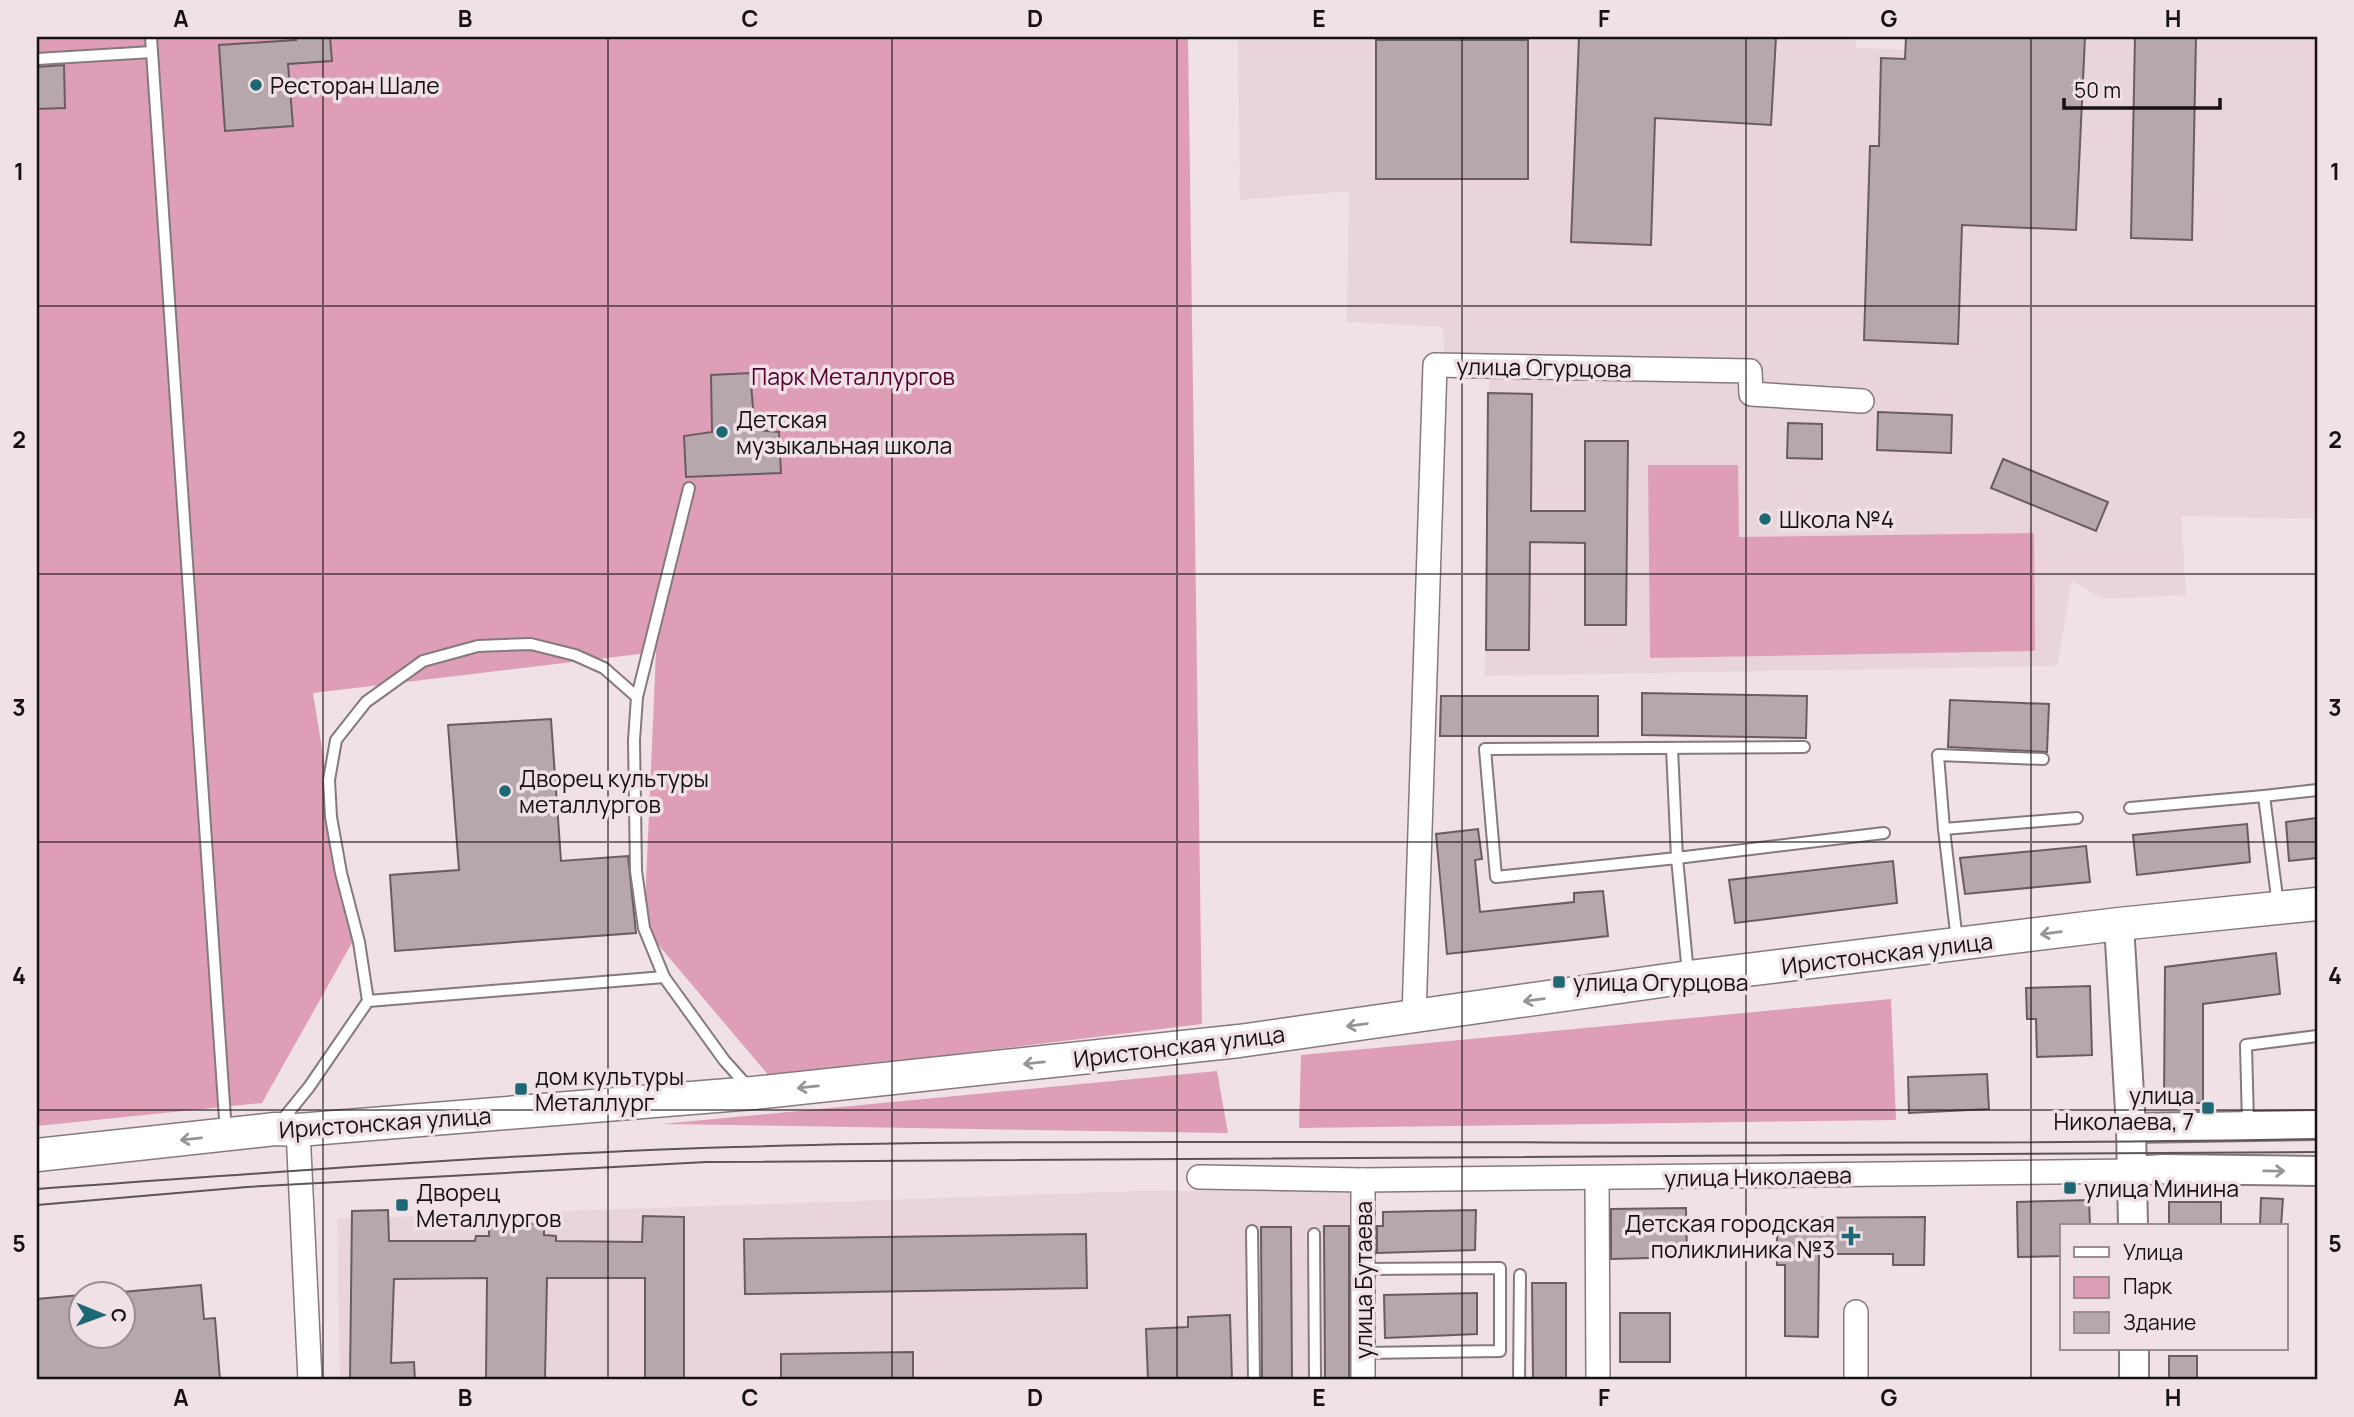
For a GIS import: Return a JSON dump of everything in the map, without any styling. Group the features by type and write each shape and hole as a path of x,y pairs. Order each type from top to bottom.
{"main road":[{"name":"Иристонская улица","path":"37,1155 286,1130 753,1093 1239,1041 1689,977 2119,924 2317,904"}],"street":[{"name":"улица Огурцова","path":"1414,1017 1435,365 1750,371 1751,394 1863,401"},
{"path":"2119,924 2131,1128 2133,1224"},
{"path":"2131,1128 2317,1125"},
{"path":"286,1130 310,1380"},
{"name":"улица Николаева","path":"1199,1177 1363,1180 2164,1169 2317,1171"},
{"path":"1597,1178 1598,1380"},
{"name":"улица Бутаева","path":"1363,1180 1363,1380"},
{"path":"1856,1312 1856,1380"},
{"path":"2134,1350 2134,1380"}],"lane":[{"path":"151,37 227,1136"},
{"path":"37,59 152,52"},
{"path":"689,488 637,697 634,753 636,871 644,928 664,977 724,1060 753,1093"},
{"path":"286,1130 309,1087 368,1001 359,942 341,873 331,817 329,780 336,740 366,702 423,661 478,646 531,644 575,654 604,668 637,697"},
{"path":"1804,747 1485,749 1496,877 1884,833"},
{"path":"1672,748 1677,858 1689,977"},
{"path":"1957,944 1938,755 2043,759"},
{"path":"2130,808 2317,790"},
{"path":"2264,796 2278,908"},
{"path":"1944,829 2077,818"},
{"path":"368,1001 664,977"},
{"path":"2248,1126 2246,1045 2317,1035"},
{"path":"1252,1231 1254,1380"},
{"path":"1314,1234 1315,1380"},
{"path":"1363,1269 1500,1268 1500,1351 1363,1353"},
{"path":"1519,1380 1520,1275"}],"shaded area":[{"path":"1238,37 1855,37 1856,48 1991,52 1992,37 2317,37 2317,519 2181,516 2186,595 2103,599 2072,581 2057,666 1485,676 1489,373 1688,365 1444,353 1443,327 1347,322 1349,191 1240,200"},
{"path":"1353,1190 1354,1380 340,1380 337,1219 1137,1191"}],"green space":[{"name":"Парк Металлургов","path":"37,37 1188,37 1202,1024 770,1077 644,928 656,652 313,693 353,941 262,1103 37,1126"},
{"path":"1648,465 1738,465 1739,537 2034,533 2035,651 1650,658"},
{"path":"1891,999 1896,1120 1299,1128 1301,1055"},
{"path":"1217,1071 1228,1133 662,1124"}],"building":[{"name":"Ресторан Шале","path":"296,37 330,37 332,61 288,64 293,126 225,131 219,45 296,40"},
{"path":"1579,37 1776,37 1771,125 1655,118 1651,245 1571,242"},
{"path":"1906,37 2085,37 2076,230 1962,225 1958,344 1864,340 1870,146 1879,146 1881,58 1905,59"},
{"path":"2135,37 2196,37 2192,240 2131,238"},
{"path":"1376,40 1528,40 1528,179 1376,179"},
{"path":"64,65 65,108 37,109 37,67"},
{"path":"750,373 755,430 779,432 781,473 686,477 684,436 712,432 711,375"},
{"path":"1488,393 1532,394 1531,511 1585,511 1585,441 1628,441 1626,625 1585,625 1585,543 1530,542 1529,650 1486,650"},
{"path":"1878,412 1952,415 1951,453 1877,450"},
{"path":"1788,423 1822,424 1822,459 1787,458"},
{"path":"2003,459 2108,502 2096,531 1991,488"},
{"path":"1642,693 1807,696 1806,738 1642,735"},
{"path":"1441,696 1598,696 1598,736 1440,736"},
{"path":"1950,700 2049,704 2047,752 1948,747"},
{"name":"Дворец культуры металлургов","path":"551,719 561,861 628,856 636,933 395,951 390,875 459,870 448,725"},
{"path":"2317,818 2317,858 2289,861 2286,822"},
{"path":"2247,824 2250,862 2137,875 2133,835"},
{"path":"1478,829 1482,859 1475,860 1480,912 1574,902 1574,893 1603,891 1608,936 1447,954 1436,834"},
{"path":"2086,846 2090,882 1965,894 1960,858"},
{"path":"1893,861 1897,903 1735,923 1729,880"},
{"path":"2276,953 2280,994 2203,1004 2203,1103 2164,1103 2165,967"},
{"path":"2090,986 2092,1055 2037,1057 2036,1019 2027,1019 2026,988"},
{"path":"1987,1074 1989,1109 1909,1113 1908,1077"},
{"path":"2261,1198 2283,1199 2281,1224 2260,1224"},
{"path":"2089,1200 2090,1224 2060,1224 2060,1256 2018,1257 2017,1202"},
{"path":"2169,1202 2221,1202 2221,1224 2169,1224"},
{"path":"1686,1208 1687,1257 1611,1259 1611,1209"},
{"path":"388,1210 389,1241 475,1241 476,1236 489,1236 489,1226 515,1222 544,1225 544,1235 556,1236 556,1241 642,1242 643,1216 684,1217 684,1380 645,1379 645,1278 547,1278 545,1379 486,1378 487,1278 394,1279 391,1363 414,1362 415,1380 350,1380 352,1211"},
{"path":"1476,1210 1475,1250 1377,1253 1377,1226 1383,1226 1383,1212"},
{"name":"Детская городская поликлиника №3","path":"1925,1217 1924,1265 1893,1265 1893,1254 1819,1254 1818,1337 1785,1336 1785,1265 1777,1265 1777,1218"},
{"path":"1324,1226 1349,1226 1349,1380 1325,1380"},
{"path":"1261,1227 1291,1227 1292,1380 1262,1380"},
{"path":"1086,1234 1087,1288 745,1294 744,1239"},
{"path":"1532,1283 1566,1283 1566,1379 1533,1378"},
{"path":"201,1285 204,1319 215,1318 220,1380 37,1380 37,1299 66,1296 66,1350 136,1350 136,1291"},
{"path":"1477,1293 1477,1334 1385,1338 1384,1295"},
{"path":"1620,1313 1670,1313 1670,1362 1620,1362"},
{"path":"1230,1315 1232,1380 1148,1380 1146,1329 1188,1327 1188,1317"},
{"path":"913,1352 913,1380 781,1380 781,1354"},
{"path":"2169,1356 2197,1356 2197,1380 2169,1380"}],"tram line":[{"path":"37,1189 473,1159 805,1145 1086,1142 1935,1143 2317,1139"},
{"path":"37,1205 247,1187 706,1162 2317,1152"}],"place":[{"name":"Ресторан Шале","path":"256,85"},
{"name":"Детская музыкальная школа","path":"722,432"},
{"name":"Школа №4","path":"1765,519"},
{"name":"Дворец культуры металлургов","path":"505,791"},
{"name":"улица Огурцова","path":"1559,982"},
{"name":"дом культуры Металлург","path":"521,1089"},
{"name":"улица Николаева, 7","path":"2208,1108"},
{"name":"улица Минина","path":"2070,1188"},
{"name":"Дворец Металлургов","path":"402,1205"},
{"name":"Детская городская поликлиника №3","path":"1851,1236"}]}
